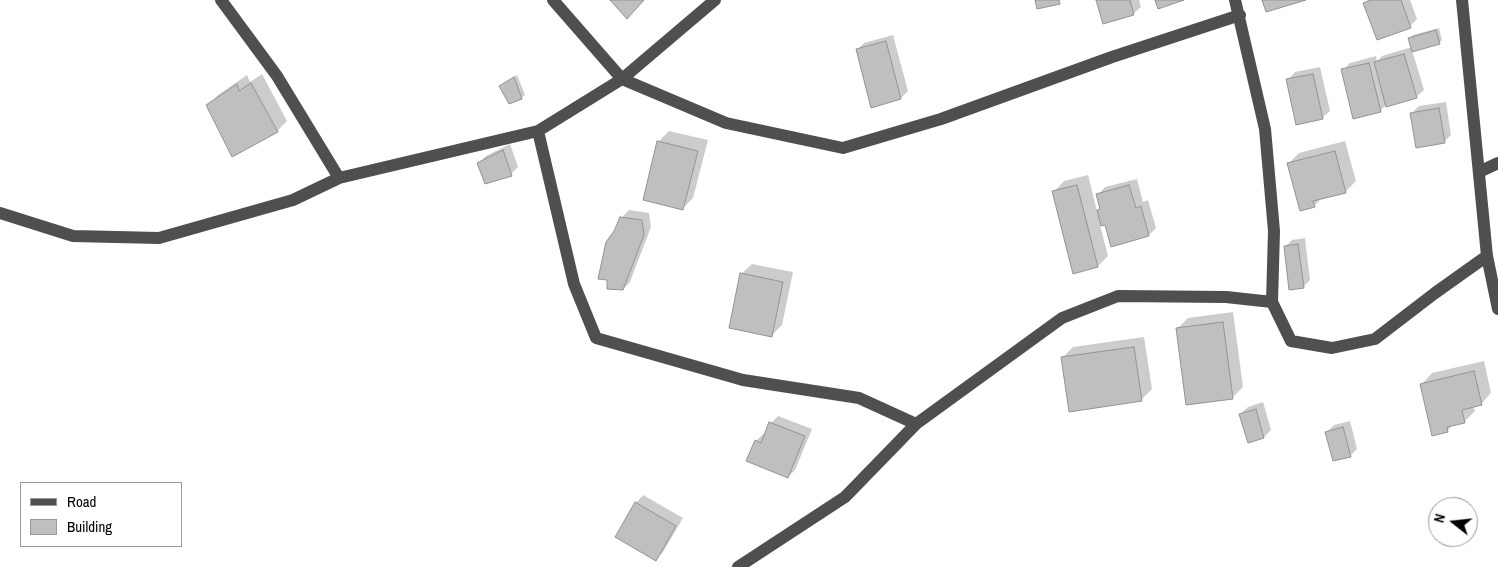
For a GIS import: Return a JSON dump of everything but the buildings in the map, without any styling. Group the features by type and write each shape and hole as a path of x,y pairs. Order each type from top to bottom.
{"street":[{"path":"221,0 277,76 339,178"},
{"path":"553,0 622,79 726,123 843,148 941,119 1112,57 1240,15"},
{"path":"0,214 73,236 159,238 293,200 339,178 538,131 622,79 715,0"},
{"path":"1235,0 1265,129 1274,230 1272,302 1292,341 1332,348 1376,339 1435,293 1487,256"},
{"path":"1462,0 1487,256 1498,309"},
{"path":"538,131 574,284 596,338 743,380 859,398 916,424"},
{"path":"1479,172 1498,162"},
{"path":"738,567 845,497 916,424 1062,318 1118,296 1226,297 1272,302"}]}
